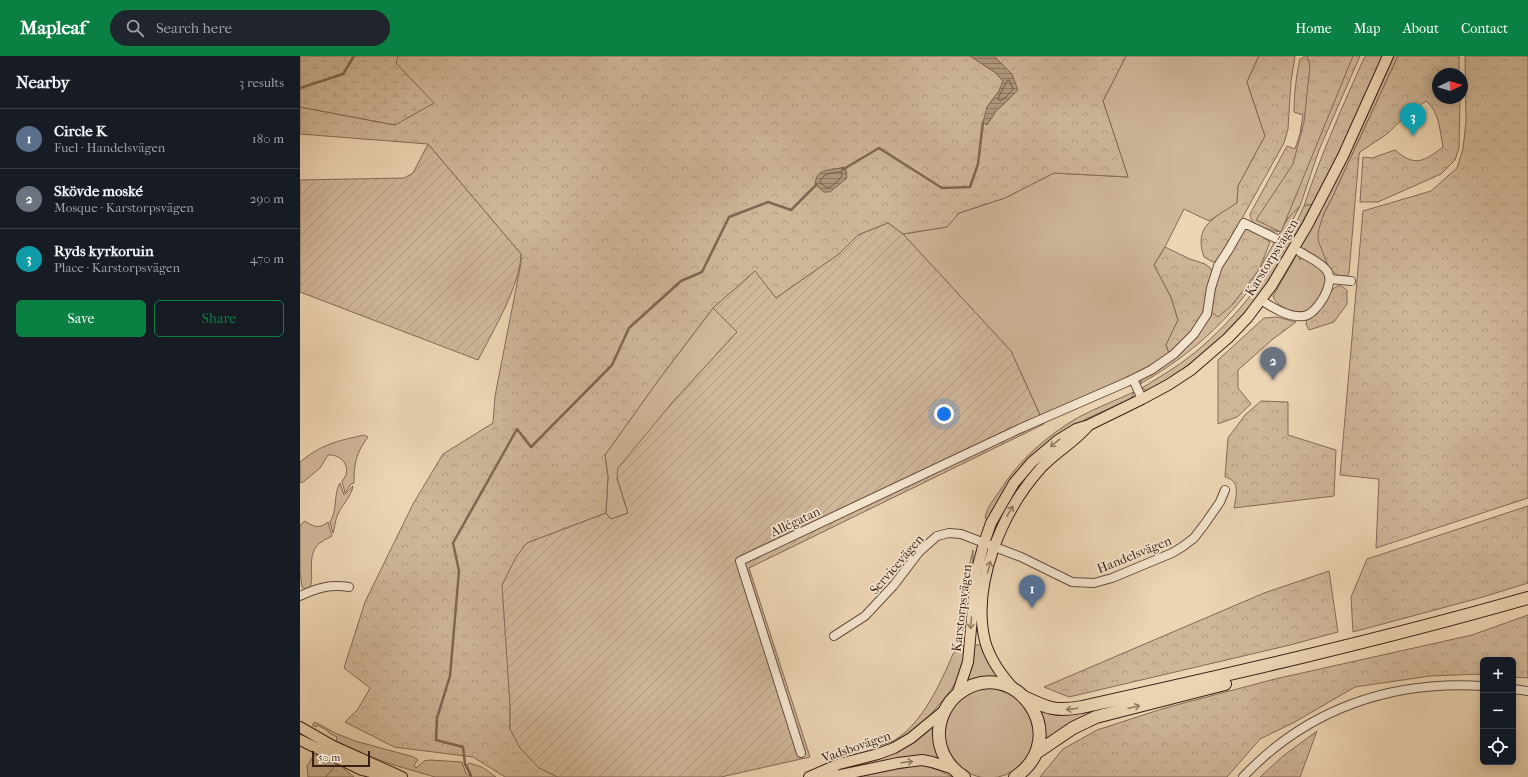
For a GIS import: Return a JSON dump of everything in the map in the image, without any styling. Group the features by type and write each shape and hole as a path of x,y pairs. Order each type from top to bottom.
{"highway":[{"path":"964,777 954,769 943,754 939,728 944,710 957,695 970,687 985,683 1001,684 1052,709 1068,710 1176,685 1238,673 1466,616 1528,598"},
{"path":"1036,753 1073,728 1096,717 1388,644 1528,606"},
{"path":"1019,775 1030,763 1036,753 1040,736 1038,719 1034,711 1020,693"}],"main road":[{"name":"Karstorpsvägen","path":"957,695 968,662 976,573 984,543 991,523 1014,483 1032,462 1058,440 1076,429 1089,425 1142,399 1182,376 1228,338 1272,285 1304,231 1336,170 1388,56"},
{"name":"Karstorpsvägen","path":"1020,693 1004,677 992,658 983,628 983,599 985,583 994,547 1006,518 1029,483 1053,456 1081,435 1089,425"},
{"name":"Vadsbovägen","path":"811,776 839,764 878,754 894,748 911,738 944,710"},
{"path":"300,727 333,746 402,777"},
{"path":"300,740 362,770 394,777"},
{"name":"Vadsbovägen","path":"811,776 841,775 922,760 954,769"}],"street":[{"path":"1142,399 1133,379 1151,370 1174,354 1194,334 1207,314 1211,288 1218,266 1244,223 1275,238"},
{"path":"1261,300 1285,313 1299,316 1308,314 1319,304 1328,288 1330,279 1329,274 1323,266 1300,252"},
{"path":"1330,279 1351,281"},
{"name":"Allégatan","path":"801,753 740,561 1019,429 1133,379"},
{"name":"Handelsvägen","path":"984,543 1021,557 1072,582 1094,583 1112,578 1147,564 1182,547 1194,538 1220,502 1225,490"},
{"name":"Servicevägen","path":"834,636 865,616 889,590 920,552 937,536 956,533 984,543"},
{"path":"300,590 300,597 316,589 329,586 349,587"},
{"path":"1243,777 1281,742 1306,726 1341,707 1406,689 1447,685 1480,686"},
{"path":"1516,689 1528,691"}],"green space":[{"path":"300,56 398,56 396,63 434,103 395,125 300,107"},
{"path":"398,56 970,56 996,73 1003,81 999,91 987,107 987,125 996,111 1009,99 1012,74 994,56 1126,56 1103,101 1128,177 1054,173 1005,198 959,213 947,227 903,234 888,223 858,235 839,254 776,298 755,272 713,308 660,378 605,455 608,477 606,513 527,543 510,705 510,729 539,768 558,777 505,777 473,757 394,747 345,722 358,709 370,688 344,668 365,602 413,504 443,454 493,423 495,396 521,263 521,254 428,144 300,134 300,107 395,125 395,63","holes":["845,168 847,174 838,186 828,191 824,192 815,184 832,169"]},
{"path":"1126,56 1259,56 1247,82 1265,136 1238,186 1237,203 1209,221 1184,209 1154,265 1171,297 1178,320 1166,345 1169,353 1157,362 1134,374 1041,417 1011,351 903,234 947,227 959,213 1005,198 1054,173 1128,177 1103,101"},
{"path":"1259,56 1295,56 1291,81 1288,129 1284,143 1245,213 1230,244 1220,259 1213,262 1204,257 1201,246 1201,238 1204,230 1208,224 1221,213 1237,203 1238,186 1265,136 1247,82"},
{"path":"1305,56 1360,56 1319,150 1300,206 1288,218 1278,232 1256,224 1253,222 1250,214 1287,146 1295,149 1300,134 1303,115 1294,112 1294,99 1300,59"},
{"path":"1307,56 1353,56 1281,232 1256,220 1293,164 1304,122 1310,66"},
{"path":"1365,56 1383,56 1339,152 1312,204 1304,206 1325,149"},
{"path":"1394,56 1398,56 1323,215 1327,266 1302,250 1306,249 1301,249 1298,255 1300,260 1300,255 1326,273 1324,289 1316,302 1307,311 1298,312 1282,307 1273,296 1337,178"},
{"path":"1398,56 1459,56 1459,68 1432,68 1432,104 1460,104 1459,148 1455,160 1441,174 1378,202 1360,202 1363,157 1372,158 1395,150 1408,159 1419,160 1430,156 1443,147 1434,110 1426,101 1410,112 1387,134 1360,152 1349,273 1347,277 1333,272 1318,241 1319,228"},
{"path":"1465,56 1528,56 1528,498 1376,548 1379,479 1340,475 1363,211 1431,191 1457,168 1463,149 1466,121 1466,104 1468,104 1468,68 1465,68"},
{"path":"428,144 521,254 520,266 511,294 498,323 478,360 300,292 300,180 404,178 413,173"},
{"path":"1312,204 1270,278 1246,311 1232,327 1217,342 1167,380 1149,390 1142,388 1187,359 1211,339 1243,305 1271,268 1304,206"},
{"path":"1300,206 1269,261 1252,286 1234,308 1215,329 1193,348 1168,367 1140,384 1143,376 1161,366 1210,311 1233,304 1260,268 1288,218"},
{"path":"888,223 903,234 1011,351 1044,424 749,568 810,757 721,777 558,777 539,768 520,748 510,729 510,705 502,585 516,557 527,543 606,513 611,519 628,513 617,478 618,468 671,404 737,332 713,308 755,271 776,298 839,254 858,235"},
{"path":"1251,228 1270,242 1260,268 1233,304 1218,317 1210,311 1218,271 1242,230"},
{"path":"1165,247 1190,259 1205,264 1212,271 1205,312 1194,329 1169,353 1166,345 1178,320 1171,297 1154,265"},
{"path":"1337,286 1341,286 1347,290 1347,304 1334,322 1309,330 1306,324 1307,318 1317,312 1332,290"},
{"path":"713,308 737,332 671,404 617,478 628,513 611,519 606,513 608,477 605,455 660,378"},
{"path":"1277,317 1296,322 1273,339 1238,370 1238,388 1251,404 1237,417 1218,424 1218,360 1264,318"},
{"path":"1134,392 1131,399 1086,419 1065,432 988,520 985,518 990,504 1015,470 1024,459 1045,440 1079,417"},
{"path":"1261,401 1288,402 1288,435 1336,450 1334,496 1234,508 1236,494 1235,485 1230,479 1225,477 1228,438 1245,415"},
{"path":"364,435 368,437 356,458 354,483 351,484 345,493 342,481 347,472 345,463 333,455 328,455 320,468 302,483 300,482 300,462 308,456 330,444"},
{"path":"340,483 344,495 353,486 337,516 333,533 330,522 334,512"},
{"path":"1528,506 1528,583 1483,597 1353,632 1351,597 1367,559"},
{"path":"305,521 316,526 322,526 328,522 332,536 319,544 313,553 311,583 307,590 302,587 300,572 300,525"},
{"path":"973,550 973,564 969,581 966,639 963,638 962,635 967,582"},
{"path":"1329,571 1338,632 1290,645 1069,697 1044,687 1264,593"},
{"path":"1528,615 1528,678 1516,677 1516,657 1480,657 1480,674 1430,676 1355,687 1293,723 1260,739 1227,777 1040,777 1063,749 1097,730 1165,708 1275,679 1472,635"},
{"path":"965,645 964,658 960,674 951,690 934,710 913,731 886,746 875,750 875,748 895,740 914,723 930,702 953,654 957,649"},
{"path":"972,645 983,645 1001,678 964,684"},
{"path":"989,688 1006,691 1021,701 1031,716 1034,733 1031,750 1021,765 1006,775 989,778 972,775 957,765 947,750 944,733 947,716 957,701 972,691"},
{"path":"1116,705 1116,707 1045,744 1039,712 1041,710"},
{"path":"936,721 941,759 917,756 904,757 840,770 840,768 876,759"},
{"path":"315,722 335,733 355,741 414,757 418,760 414,765 416,768 424,761 430,760 462,762 466,774 471,776 467,765 469,763 482,767 496,777 435,777 394,765 371,757 336,741 337,737 328,731 317,725 316,727 312,725"},
{"path":"1317,731 1300,777 1260,777 1283,756"},
{"path":"314,755 337,763 326,777 308,777 307,766"},
{"path":"337,763 354,777 326,777"},
{"path":"923,765 941,771 952,777 857,777 914,766"}],"water":[{"path":"970,56 994,56 1012,74 1018,90 996,111 987,125 983,122 987,107 999,91 1003,81 996,73"},
{"path":"843,167 845,168 847,178 830,192 824,192 815,184 816,178 822,172"}],"waterway":[{"path":"300,88 343,74 354,56"},
{"path":"842,170 879,148 942,188 970,187 978,164 983,122"},
{"path":"471,776 465,764 463,747 436,740 437,718 450,676 459,571 453,543 517,429 531,447 612,365 629,328 681,281 702,272 729,217 768,202 791,210 817,184"}],"tunnel":[{"path":"1275,238 1298,251"}],"place":[{"name":"Ryds kyrkoruin","path":"1413,136"},
{"name":"Skövde moské","path":"1273,380"},
{"name":"Circle K","path":"1032,608"}]}
